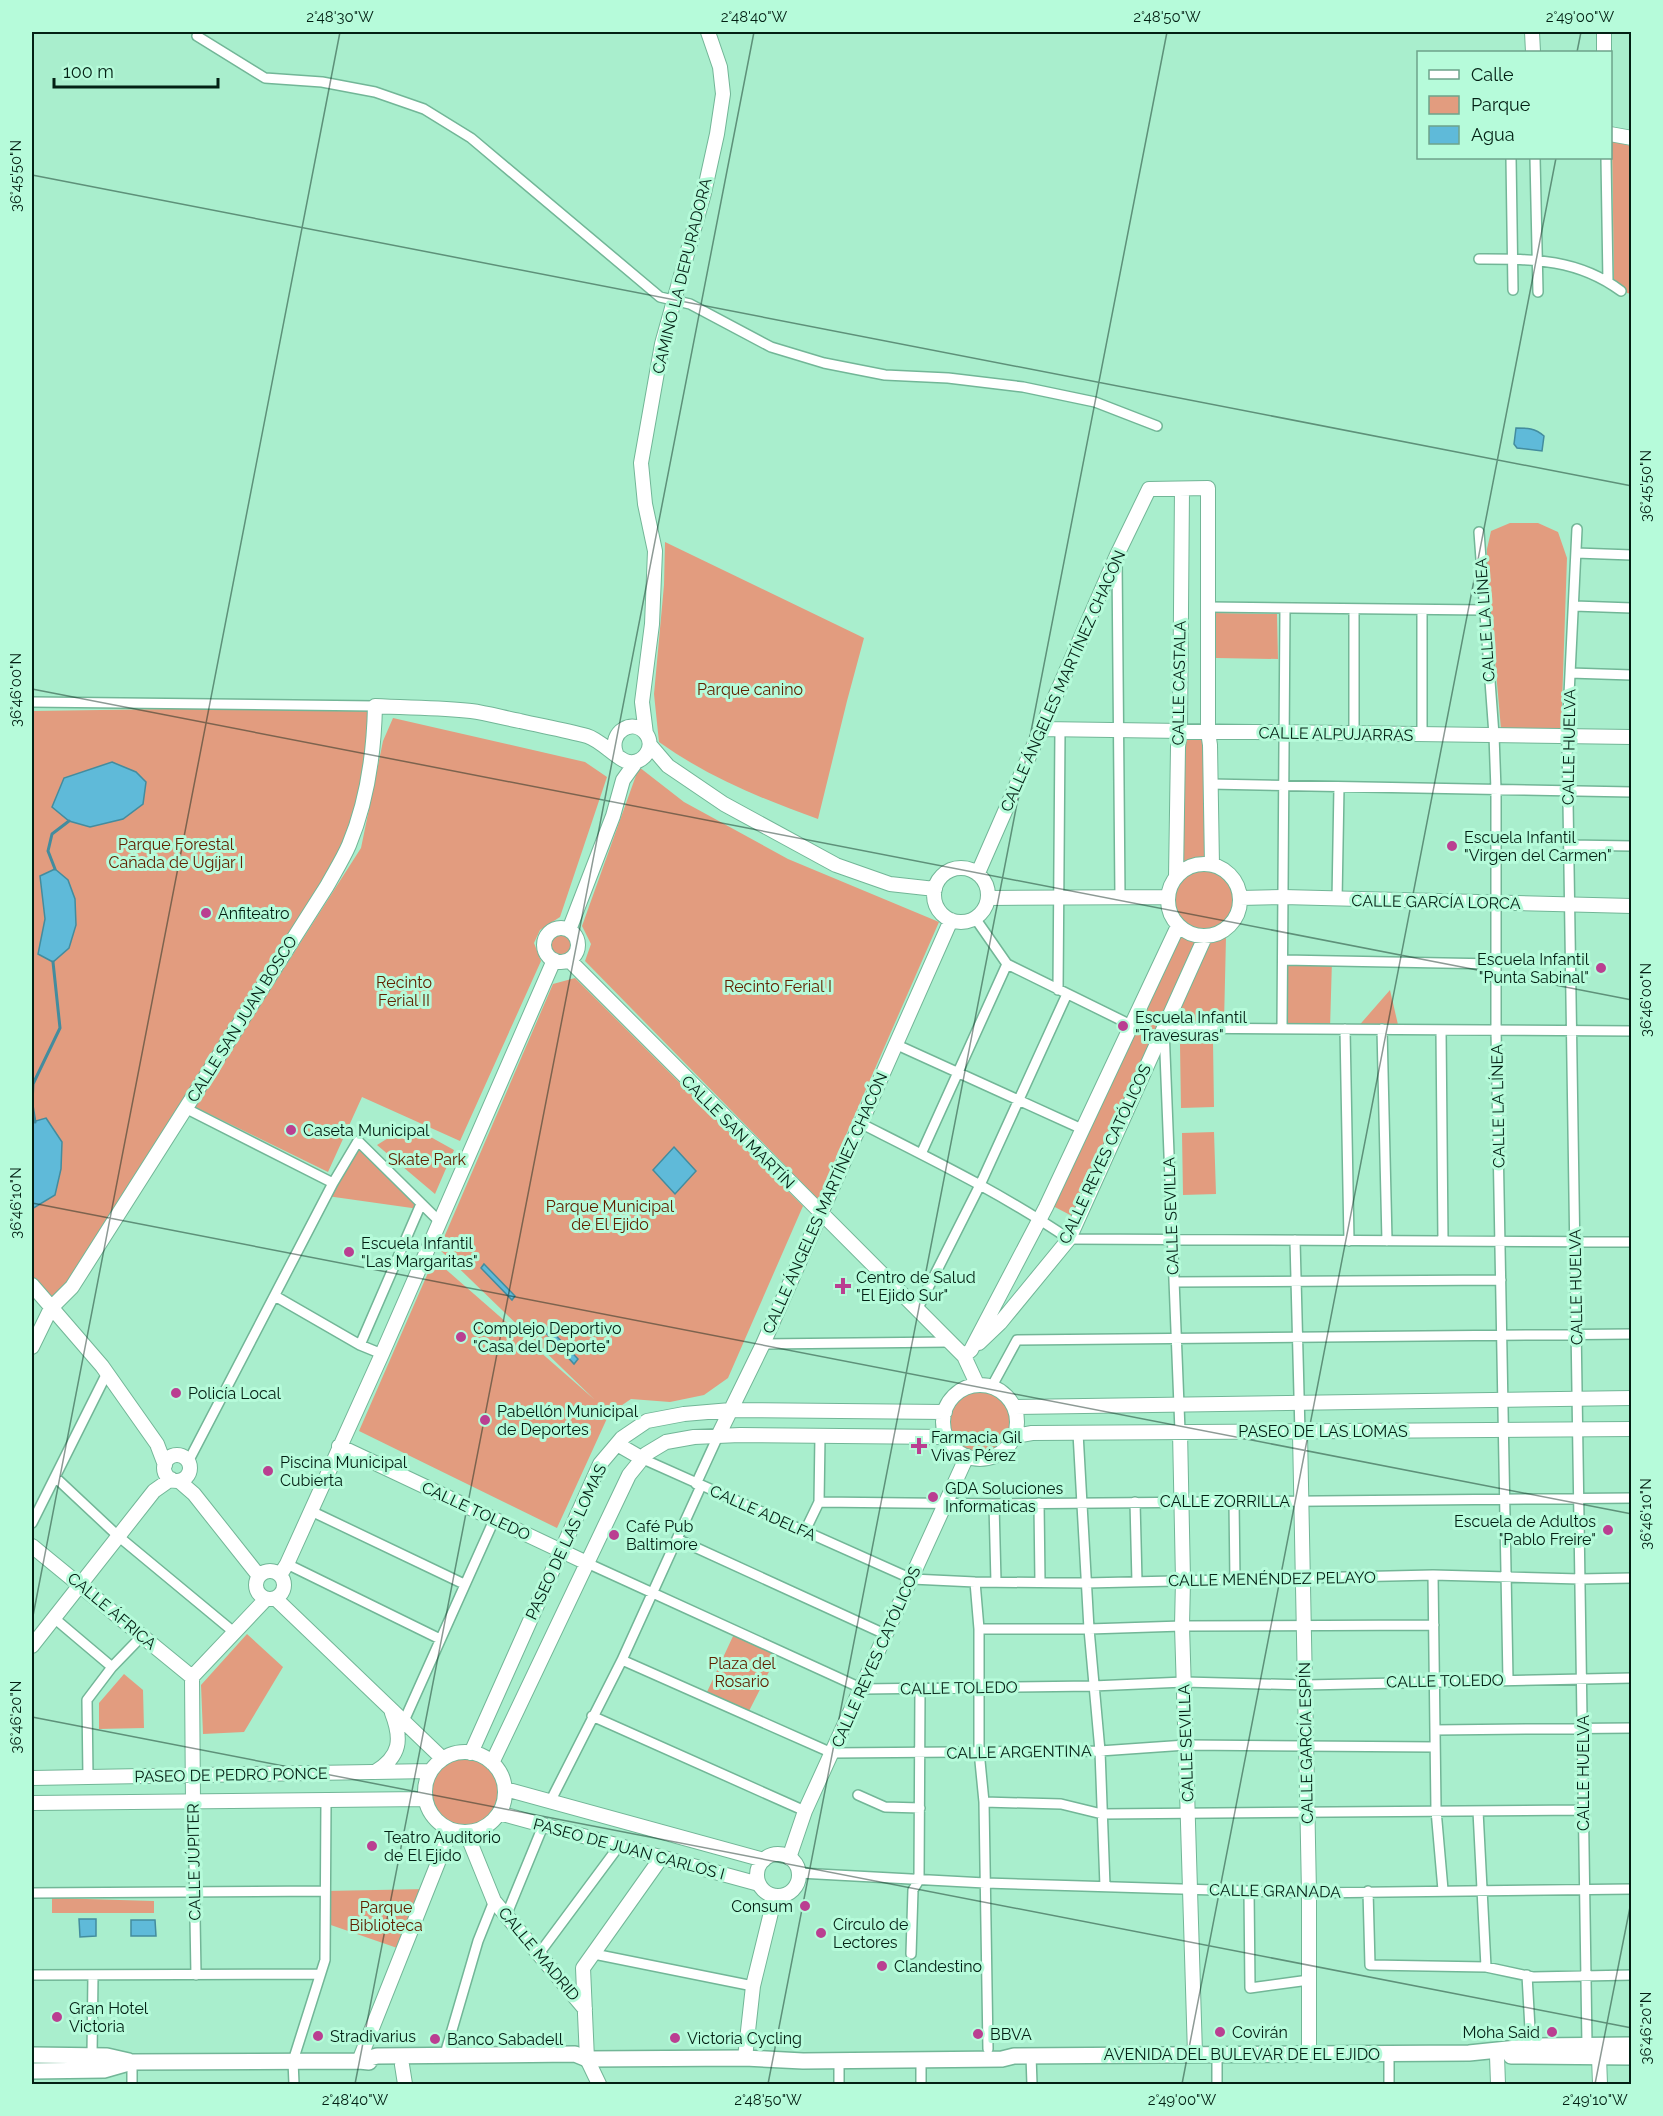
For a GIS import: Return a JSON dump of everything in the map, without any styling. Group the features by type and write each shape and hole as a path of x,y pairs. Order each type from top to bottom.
{"main road":[{"name":"AVENIDA DEL BULEVAR DE EL EJIDO","path":"359,2061 377,2056 575,2054 587,2059 1002,2059 1014,2056 1469,2053 1531,2047 1632,2045"},
{"name":"AVENIDA DEL BULEVAR DE EL EJIDO","path":"950,2059 951,2055 977,2054 988,2049"},
{"name":"AVENIDA DEL BULEVAR DE EL EJIDO","path":"779,2060 832,2050 988,2049 1014,2056"},
{"name":"AVENIDA DEL BULEVAR DE EL EJIDO","path":"839,2060 873,2051"},
{"name":"AVENIDA DEL BULEVAR DE EL EJIDO","path":"1469,2053 1497,2056 1632,2057"},
{"name":"AVENIDA DEL BULEVAR DE EL EJIDO","path":"32,2055 107,2056 132,2062 359,2061 402,2065 576,2064 587,2059"},
{"name":"AVENIDA DEL BULEVAR DE EL EJIDO","path":"402,2065 439,2055"},
{"name":"AVENIDA DEL BULEVAR DE EL EJIDO","path":"32,2071 104,2070 132,2062"}],"street":[{"name":"CAMINO LA DEPURADORA","path":"648,739 642,702 652,624 655,551 645,504 641,463 662,344 704,192 717,134 723,94 720,66 708,32"},
{"path":"1533,32 1533,51"},
{"path":"1604,32 1604,51"},
{"path":"197,36 266,78 322,82 375,92 424,109 471,138 660,297 690,304 771,347 824,363 885,375 948,378 1023,387 1095,402 1157,426"},
{"path":"1612,134 1632,138"},
{"path":"1511,159 1513,290"},
{"path":"1535,159 1538,292"},
{"path":"1606,159 1608,282"},
{"path":"1479,259 1537,259 1575,267 1608,282 1621,291"},
{"name":"CALLE CASTALA","path":"1176,877 1182,489 1208,488 1208,732 1212,865"},
{"name":"CALLE ÁNGELES MARTÍNEZ CHACÓN","path":"978,873 1117,555 1149,489 1182,489"},
{"name":"CALLE HUELVA","path":"1577,530 1567,736 1587,2045"},
{"name":"CALLE LA LÍNEA","path":"1479,532 1496,790 1496,1030 1508,1680"},
{"path":"1576,553 1632,555"},
{"path":"1117,555 1120,897"},
{"path":"1574,606 1632,608"},
{"path":"1208,607 1484,610"},
{"path":"1282,1029 1285,608"},
{"path":"1354,609 1354,734"},
{"path":"1422,610 1422,735"},
{"path":"1570,673 1632,675"},
{"path":"32,702 375,706 471,711 590,737 625,761 668,766"},
{"name":"CAMINO LA DEPURADORA","path":"622,730 642,702"},
{"name":"CALLE SAN JUAN BOSCO","path":"32,1347 51,1308 72,1287 327,886 349,844 366,789 374,735 375,706"},
{"path":"590,737 636,728 648,739 668,766 724,804 836,865 890,884 935,889"},
{"name":"CALLE ALPUJARRAS","path":"1041,729 1632,737"},
{"path":"622,730 614,742 623,780"},
{"path":"1058,990 1060,730"},
{"path":"569,930 613,816 623,780 646,756 648,739"},
{"path":"1210,784 1632,792"},
{"path":"1337,900 1339,787"},
{"path":"1569,845 1632,846"},
{"path":"1202,864 1212,865 1231,877 1238,887 1239,910 1231,924 1217,934 1206,937 1186,932 1178,926 1168,907 1168,897 1170,886 1184,870 1202,864"},
{"path":"961,868 978,873 988,888 986,906 975,918 967,921 951,920 943,915 934,898 938,881 952,869 961,868"},
{"path":"988,898 1168,897"},
{"name":"CALLE GARCÍA LORCA","path":"1240,898 1283,897 1632,906"},
{"path":"975,918 1007,964 1131,1025"},
{"name":"CALLE ÁNGELES MARTÍNEZ CHACÓN","path":"551,1800 621,1660 677,1539 718,1436 763,1344 951,920"},
{"name":"CALLE REYES CATÓLICOS","path":"968,1353 1040,1219 1178,926"},
{"path":"559,928 569,930 578,942 576,953 569,960 554,960 546,953 546,937 559,928"},
{"name":"CALLE REYES CATÓLICOS","path":"968,1353 1000,1323 1069,1239 1206,937"},
{"path":"192,1677 284,1588 284,1569 382,1354 554,960"},
{"name":"CALLE SAN MARTÍN","path":"569,960 949,1342 968,1353 977,1384"},
{"path":"1284,960 1496,964"},
{"path":"921,1154 1007,964"},
{"path":"917,1310 980,1185 1067,994"},
{"path":"1164,1028 1632,1031"},
{"name":"CALLE SEVILLA","path":"1164,1028 1180,1431 1182,1626 1195,2054"},
{"path":"1345,1029 1349,1241"},
{"path":"1382,1029 1387,1241"},
{"path":"1441,1030 1443,1241"},
{"path":"895,1044 1082,1129"},
{"path":"185,1108 333,1183"},
{"path":"860,1123 980,1185 1040,1219 1069,1239 1632,1242"},
{"path":"32,1646 154,1491 181,1470 333,1183 358,1141 439,1221"},
{"path":"360,1345 421,1204"},
{"path":"1295,1240 1300,1433"},
{"path":"1174,1282 1501,1280"},
{"path":"32,1285 107,1373 158,1444 181,1470 194,1494 259,1576"},
{"path":"275,1296 360,1345 382,1354"},
{"path":"992,1386 1017,1340 1632,1334"},
{"path":"763,1344 949,1342"},
{"path":"32,1523 107,1373"},
{"path":"977,1384 992,1386 1004,1393 1015,1407 1017,1427 1015,1436 1009,1446 990,1458 978,1459 967,1456 951,1445 946,1437 945,1412 949,1401 966,1387 977,1384"},
{"name":"PASEO DE LAS LOMAS","path":"1015,1407 1632,1398"},
{"name":"PASEO DE LAS LOMAS","path":"471,1753 600,1464 622,1438 647,1421 684,1414 731,1410 945,1412"},
{"name":"PASEO DE LAS LOMAS","path":"1015,1436 1032,1433 1180,1431 1300,1433 1632,1429"},
{"path":"1078,1433 1089,1629 1100,1751 1105,1886"},
{"name":"CALLE GARCÍA ESPÍN","path":"1300,1433 1308,1811 1309,2053"},
{"name":"PASEO DE LAS LOMAS","path":"492,1763 628,1475 643,1459 666,1442 718,1436 946,1437"},
{"path":"805,1531 819,1502 820,1436"},
{"path":"158,1444 165,1465 165,1473 181,1470"},
{"name":"CALLE ADELFA","path":"617,1444 699,1485 912,1580"},
{"name":"CALLE TOLEDO","path":"339,1446 862,1689 1093,1686 1184,1682 1306,1685 1632,1678"},
{"name":"CALLE REYES CATÓLICOS","path":"789,1858 805,1811 967,1456"},
{"path":"54,1477 118,1536 235,1634"},
{"name":"CALLE ZORRILLA","path":"819,1502 994,1504 1632,1498"},
{"path":"1234,1501 1235,1580"},
{"path":"1135,1502 1137,1582"},
{"path":"1039,1503 1040,1582"},
{"path":"994,1504 996,1582"},
{"path":"311,1511 465,1584"},
{"path":"404,1721 494,1520"},
{"path":"677,1539 887,1635"},
{"name":"CALLE ÁFRICA","path":"32,1546 192,1677"},
{"path":"440,1639 284,1569 276,1572 267,1571 256,1580 256,1590 262,1597 271,1599 443,1759"},
{"path":"1433,1575 1436,1810 1443,1890"},
{"name":"CALLE MENÉNDEZ PELAYO","path":"912,1580 1137,1582 1433,1575 1632,1578"},
{"path":"975,1582 979,1629 979,1751 984,1802 988,2049"},
{"path":"54,1618 112,1667"},
{"path":"979,1629 1434,1625"},
{"path":"88,1777 87,1700 112,1667 142,1636"},
{"name":"CALLE ARGENTINA","path":"621,1660 832,1754 1100,1751 1186,1744 1435,1747"},
{"name":"CALLE JÚPITER","path":"192,1677 196,1975"},
{"path":"911,1954 913,1890 919,1880 920,1689"},
{"path":"375,1772 394,1756 398,1744 398,1728 392,1711"},
{"path":"592,1716 805,1811"},
{"path":"1435,1730 1632,1728"},
{"path":"471,1753 482,1756 492,1763 502,1779 505,1789 504,1802 499,1813 484,1826 466,1832 451,1830 430,1812 425,1799 427,1780 431,1771 443,1759 452,1755 471,1753"},
{"name":"PASEO DE PEDRO PONCE","path":"32,1778 431,1771"},
{"name":"PASEO DE JUAN CARLOS I","path":"505,1789 764,1860"},
{"path":"858,1795 885,1807 920,1808"},
{"name":"PASEO DE PEDRO PONCE","path":"32,1803 425,1799"},
{"path":"294,2085 293,2061 325,1960 326,1800"},
{"path":"984,1802 1061,1804 1102,1814 1583,1809"},
{"path":"1478,1811 1486,1967"},
{"name":"PASEO DE JUAN CARLOS I","path":"499,1813 759,1884"},
{"path":"506,1916 543,1826"},
{"path":"359,2061 451,1830"},
{"name":"CALLE MADRID","path":"466,1832 494,1901 585,2009"},
{"path":"538,1956 619,1846"},
{"path":"776,1855 789,1858 799,1874 796,1886 781,1896 768,1894 759,1884 758,1871 764,1860 776,1855"},
{"path":"662,1858 594,1954 753,1986"},
{"name":"CALLE GRANADA","path":"799,1874 985,1883 1309,1893 1632,1889"},
{"path":"32,1893 325,1891"},
{"path":"1249,1891 1250,1988 1310,1980"},
{"path":"1368,1891 1370,1965 1486,1967 1527,1975 1632,1975"},
{"path":"745,2058 753,1986 775,1896"},
{"path":"439,2055 494,1901"},
{"name":"CALLE MADRID","path":"587,2059 583,1968 594,1954"},
{"path":"32,1975 321,1974"},
{"path":"92,2055 93,1975"},
{"path":"1527,1975 1531,2047"},
{"name":"AVENIDA DEL BULEVAR DE EL EJIDO","path":"1497,2056 1553,2046"},
{"path":"1217,2054 1217,2085"},
{"path":"1389,2054 1389,2085"},
{"path":"1031,2056 1032,2085"},
{"path":"1497,2056 1498,2085"},
{"path":"1599,2057 1600,2085"},
{"path":"587,2059 599,2085"},
{"path":"839,2060 839,2085"},
{"path":"921,2060 921,2085"},
{"path":"132,2062 132,2085"},
{"path":"402,2065 405,2085"}],"green space":[{"path":"1612,141 1631,146 1631,294 1627,293 1614,279"},
{"path":"1510,523 1538,523 1558,532 1567,558 1561,732 1501,729 1487,549 1491,531"},
{"name":"Parque canino","path":"665,542 864,638 818,819 736,786 697,766 659,742 654,694 664,585"},
{"path":"1214,613 1277,614 1278,659 1216,658"},
{"name":"Parque Forestal Cañada de Ugíjar I","path":"375,706 349,845 51,1308 32,1285 32,711"},
{"name":"Recinto Ferial II","path":"393,718 585,762 607,777 560,917 540,930 534,943 541,961 460,1141 362,1097 328,1172 195,1107 361,848 383,741"},
{"path":"1183,736 1203,736 1207,859 1180,863"},
{"name":"Recinto Ferial I","path":"639,767 684,802 788,859 939,922 818,1199 585,961 591,944 582,926"},
{"path":"1203,870 1220,875 1228,883 1233,900 1228,917 1220,925 1203,930 1186,925 1178,917 1173,900 1178,883 1186,875"},
{"path":"561,928 573,933 578,945 573,957 561,962 549,957 544,945 549,933"},
{"path":"1179,935 1197,943 1074,1217 1051,1205"},
{"path":"1226,937 1224,1023 1172,1022 1210,942"},
{"path":"1283,960 1332,960 1330,1029 1282,1029"},
{"name":"Parque Municipal de El Ejido","path":"575,978 803,1206 728,1378 704,1395 670,1402 631,1399 609,1414 557,1528 359,1431 434,1259 595,1400 439,1249 553,984"},
{"path":"1390,990 1399,1029 1356,1029"},
{"path":"1213,1043 1214,1107 1181,1108 1180,1044"},
{"name":"Skate Park","path":"409,1125 454,1150 435,1194 377,1145"},
{"path":"1214,1132 1216,1194 1183,1195 1182,1133"},
{"path":"358,1141 421,1204 419,1209 327,1196"},
{"path":"975,1389 987,1389 1004,1398 1011,1409 1013,1421 1011,1433 1004,1444 987,1453 975,1453 963,1448 954,1439 949,1427 949,1415 954,1403 963,1394"},
{"path":"247,1634 283,1667 244,1732 203,1734 201,1685"},
{"name":"Plaza del Rosario","path":"734,1634 778,1654 749,1711 707,1692"},
{"path":"124,1674 143,1690 144,1728 99,1729 99,1703"},
{"path":"458,1758 472,1758 484,1763 494,1773 499,1792 494,1811 484,1821 472,1826 458,1826 446,1821 436,1811 431,1799 431,1785 436,1773 446,1763"},
{"name":"Parque Biblioteca","path":"427,1889 403,1950 325,1923 325,1891"},
{"path":"52,1898 154,1901 154,1913 52,1913"}],"water":[{"path":"1516,428 1531,429 1544,436 1542,451 1517,448 1514,444"},
{"path":"112,762 136,772 146,782 143,804 123,819 90,827 69,821 52,807 64,778"},
{"path":"55,869 68,880 75,899 76,925 69,948 53,962 38,954 45,919 40,876"},
{"path":"46,1118 62,1142 61,1169 55,1195 32,1209 32,1122"},
{"path":"674,1147 696,1171 675,1194 653,1170"},
{"path":"484,1264 515,1296 512,1300 481,1268"},
{"path":"548,1327 578,1359 574,1364 544,1331"},
{"path":"79,1919 96,1919 96,1936 80,1937"},
{"path":"131,1920 155,1920 156,1936 131,1936"}],"waterway":[{"path":"55,869 48,851 52,834 69,821"},
{"path":"32,1104 33,1084 60,1028 53,962"},
{"path":"32,1104 35,1122"}],"place":[{"name":"Escuela Infantil \"Virgen del Carmen\"","path":"1452,846"},
{"name":"Anfiteatro","path":"206,913"},
{"name":"Escuela Infantil \"Punta Sabinal\"","path":"1601,968"},
{"name":"Escuela Infantil \"Travesuras\"","path":"1123,1026"},
{"name":"Caseta Municipal","path":"291,1130"},
{"name":"Escuela Infantil \"Las Margaritas\"","path":"349,1252"},
{"name":"Centro de Salud \"El Ejido Sur\"","path":"843,1286"},
{"name":"Complejo Deportivo \"Casa del Deporte\"","path":"461,1337"},
{"name":"Policía Local","path":"176,1393"},
{"name":"Pabellón Municipal de Deportes","path":"485,1420"},
{"name":"Farmacia Gil Vivas Pérez","path":"919,1446"},
{"name":"Piscina Municipal Cubierta","path":"268,1471"},
{"name":"GDA Soluciones Informaticas","path":"933,1497"},
{"name":"Escuela de Adultos \"Pablo Freire\"","path":"1608,1530"},
{"name":"Café Pub Baltimore","path":"614,1535"},
{"name":"Teatro Auditorio de El Ejido","path":"372,1846"},
{"name":"Consum","path":"805,1906"},
{"name":"Círculo de Lectores","path":"821,1933"},
{"name":"Clandestino","path":"882,1966"},
{"name":"Gran Hotel Victoria","path":"57,2017"},
{"name":"Covirán","path":"1220,2032"},
{"name":"Moha Said","path":"1552,2032"},
{"name":"BBVA","path":"978,2034"},
{"name":"Stradivarius","path":"318,2036"},
{"name":"Victoria Cycling","path":"675,2038"},
{"name":"Banco Sabadell","path":"435,2039"}]}
